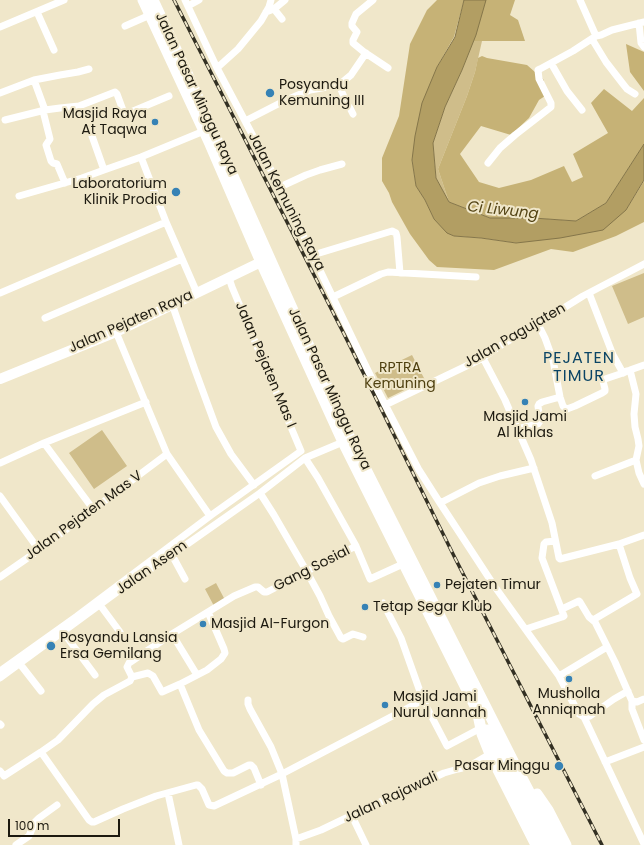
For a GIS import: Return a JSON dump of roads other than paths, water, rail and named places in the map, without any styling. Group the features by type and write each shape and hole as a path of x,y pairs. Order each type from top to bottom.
{"main road":[{"name":"Jalan Pasar Minggu Raya","path":"143,0 145,17 202,132 259,263 343,442 403,564 547,845"},
{"name":"Jalan Pasar Minggu Raya","path":"153,0 350,438 557,845"},
{"name":"Jalan Pejaten Raya","path":"0,378 116,332 259,263"},
{"name":"Jalan Pasar Minggu Raya","path":"477,710 482,734 490,754 536,845"},
{"name":"Jalan Pasar Minggu Raya","path":"519,772 533,788 548,810 566,845"}],"street":[{"path":"0,27 64,0"},
{"path":"187,3 199,0"},
{"path":"216,68 238,49 261,20 271,0"},
{"path":"266,12 274,9 285,0"},
{"path":"373,0 356,14 352,22 352,26 357,32 353,43 388,68"},
{"path":"580,0 604,60 627,89 635,94"},
{"name":"Jalan Kemuning Raya","path":"187,3 216,68 280,187 385,405 419,470 495,587 559,676 579,714 584,717 644,844"},
{"path":"274,9 282,19"},
{"path":"37,12 54,50"},
{"path":"125,26 145,17"},
{"path":"488,163 500,148 551,107 551,103 539,81 538,70 594,38 612,30 642,22 641,43 644,47"},
{"path":"245,121 310,90 339,85 351,75 366,53"},
{"path":"551,63 567,91 582,110"},
{"path":"0,93 34,80 89,69"},
{"path":"34,80 44,111 50,140 46,145 51,161 52,163 57,164 65,183"},
{"path":"339,85 353,114"},
{"path":"5,120 44,111 79,106 116,92 125,114 169,96"},
{"path":"92,131 92,136 104,170"},
{"path":"19,196 104,170 141,157 202,132"},
{"path":"141,157 166,222 197,293"},
{"path":"280,187 306,175 342,164"},
{"path":"0,293 166,222"},
{"path":"313,255 392,231 396,233 397,237 400,273"},
{"path":"45,318 182,259"},
{"name":"Jalan Pagujaten","path":"385,405 483,358 503,344 588,293 644,264"},
{"path":"333,297 388,272 476,277"},
{"name":"Jalan Pejaten Mas I","path":"231,277 232,287 301,451 254,485"},
{"path":"588,293 613,355 623,373"},
{"path":"0,671 254,485 231,454 216,427 172,304"},
{"path":"538,324 553,360 560,397 565,408 575,406 605,391 603,382 605,379 644,365"},
{"path":"116,332 167,454 210,516"},
{"path":"483,358 505,400 534,468 552,523 558,557 560,559 618,544 644,535"},
{"path":"630,370 636,394 634,414 639,446 636,460 639,473 644,484"},
{"path":"517,428 538,424 540,421 539,404 560,397"},
{"path":"0,463 44,443 146,402"},
{"name":"Jalan Asem","path":"0,678 124,587 172,555 306,458 343,442"},
{"path":"44,443 93,509"},
{"name":"Jalan Pejaten Mas V","path":"0,577 39,550 167,454"},
{"path":"306,458 356,546"},
{"path":"595,476 636,460"},
{"path":"440,503 479,483 500,476 534,468"},
{"path":"260,492 307,572 341,638 343,639 353,634 363,637"},
{"path":"0,496 39,550"},
{"path":"526,629 562,618 564,616 542,558 544,544 546,542 555,541"},
{"path":"593,620 641,593 630,578 618,544"},
{"name":"Gang Sosial","path":"132,677 127,667 129,663 172,634 234,596 255,587 267,592 356,546 373,577 403,564"},
{"path":"172,555 185,579"},
{"path":"562,609 579,601 595,622 628,691 632,702 632,709 644,740"},
{"path":"383,603 401,638 423,700 451,744 481,728"},
{"path":"100,605 120,632"},
{"path":"0,770 4,776 41,752 58,740 93,704 104,695 130,681 132,677 148,673 153,676 162,692 207,670 221,659 225,653 208,612"},
{"path":"64,632 95,675"},
{"path":"172,634 197,675"},
{"path":"559,676 607,647"},
{"path":"20,664 41,691"},
{"path":"180,684 199,730 224,771 227,773 233,773 251,765 254,768 261,784"},
{"path":"584,717 590,716 628,691"},
{"path":"632,702 637,702 644,699"},
{"path":"248,700 250,710 272,747 282,774 296,842"},
{"path":"41,752 89,820 92,822 156,796 198,785 202,789 208,803 211,806 282,774 423,700"},
{"path":"605,762 644,747"},
{"name":"Jalan Rajawali","path":"296,842 366,808 444,773 473,764 490,754"},
{"path":"168,793 179,845"},
{"path":"16,845 29,836 39,818 58,805"},
{"path":"352,816 366,845"}],"railway":[{"path":"174,0 344,334 455,558 602,845"}],"place":[{"name":"Posyandu Kemuning III","path":"270,93"},
{"name":"Masjid Raya At Taqwa","path":"155,122"},
{"name":"Laboratorium Klinik Prodia","path":"176,192"},
{"name":"Masjid Jami Al Ikhlas","path":"525,402"},
{"name":"Pejaten Timur","path":"437,585"},
{"name":"Tetap Segar Klub","path":"365,607"},
{"name":"Masjid AI-Furgon","path":"203,624"},
{"name":"Posyandu Lansia Ersa Gemilang","path":"51,646"},
{"name":"Musholla Anniqmah","path":"569,679"},
{"name":"Masjid Jami Nurul Jannah","path":"385,705"},
{"name":"Pasar Minggu","path":"559,766"}],"district":[{"name":"PEJATEN TIMUR","path":"579,368"}],"water label":[{"name":"Ci Liwung","path":"503,211"}],"park label":[{"name":"RPTRA Kemuning","path":"400,376"}]}
